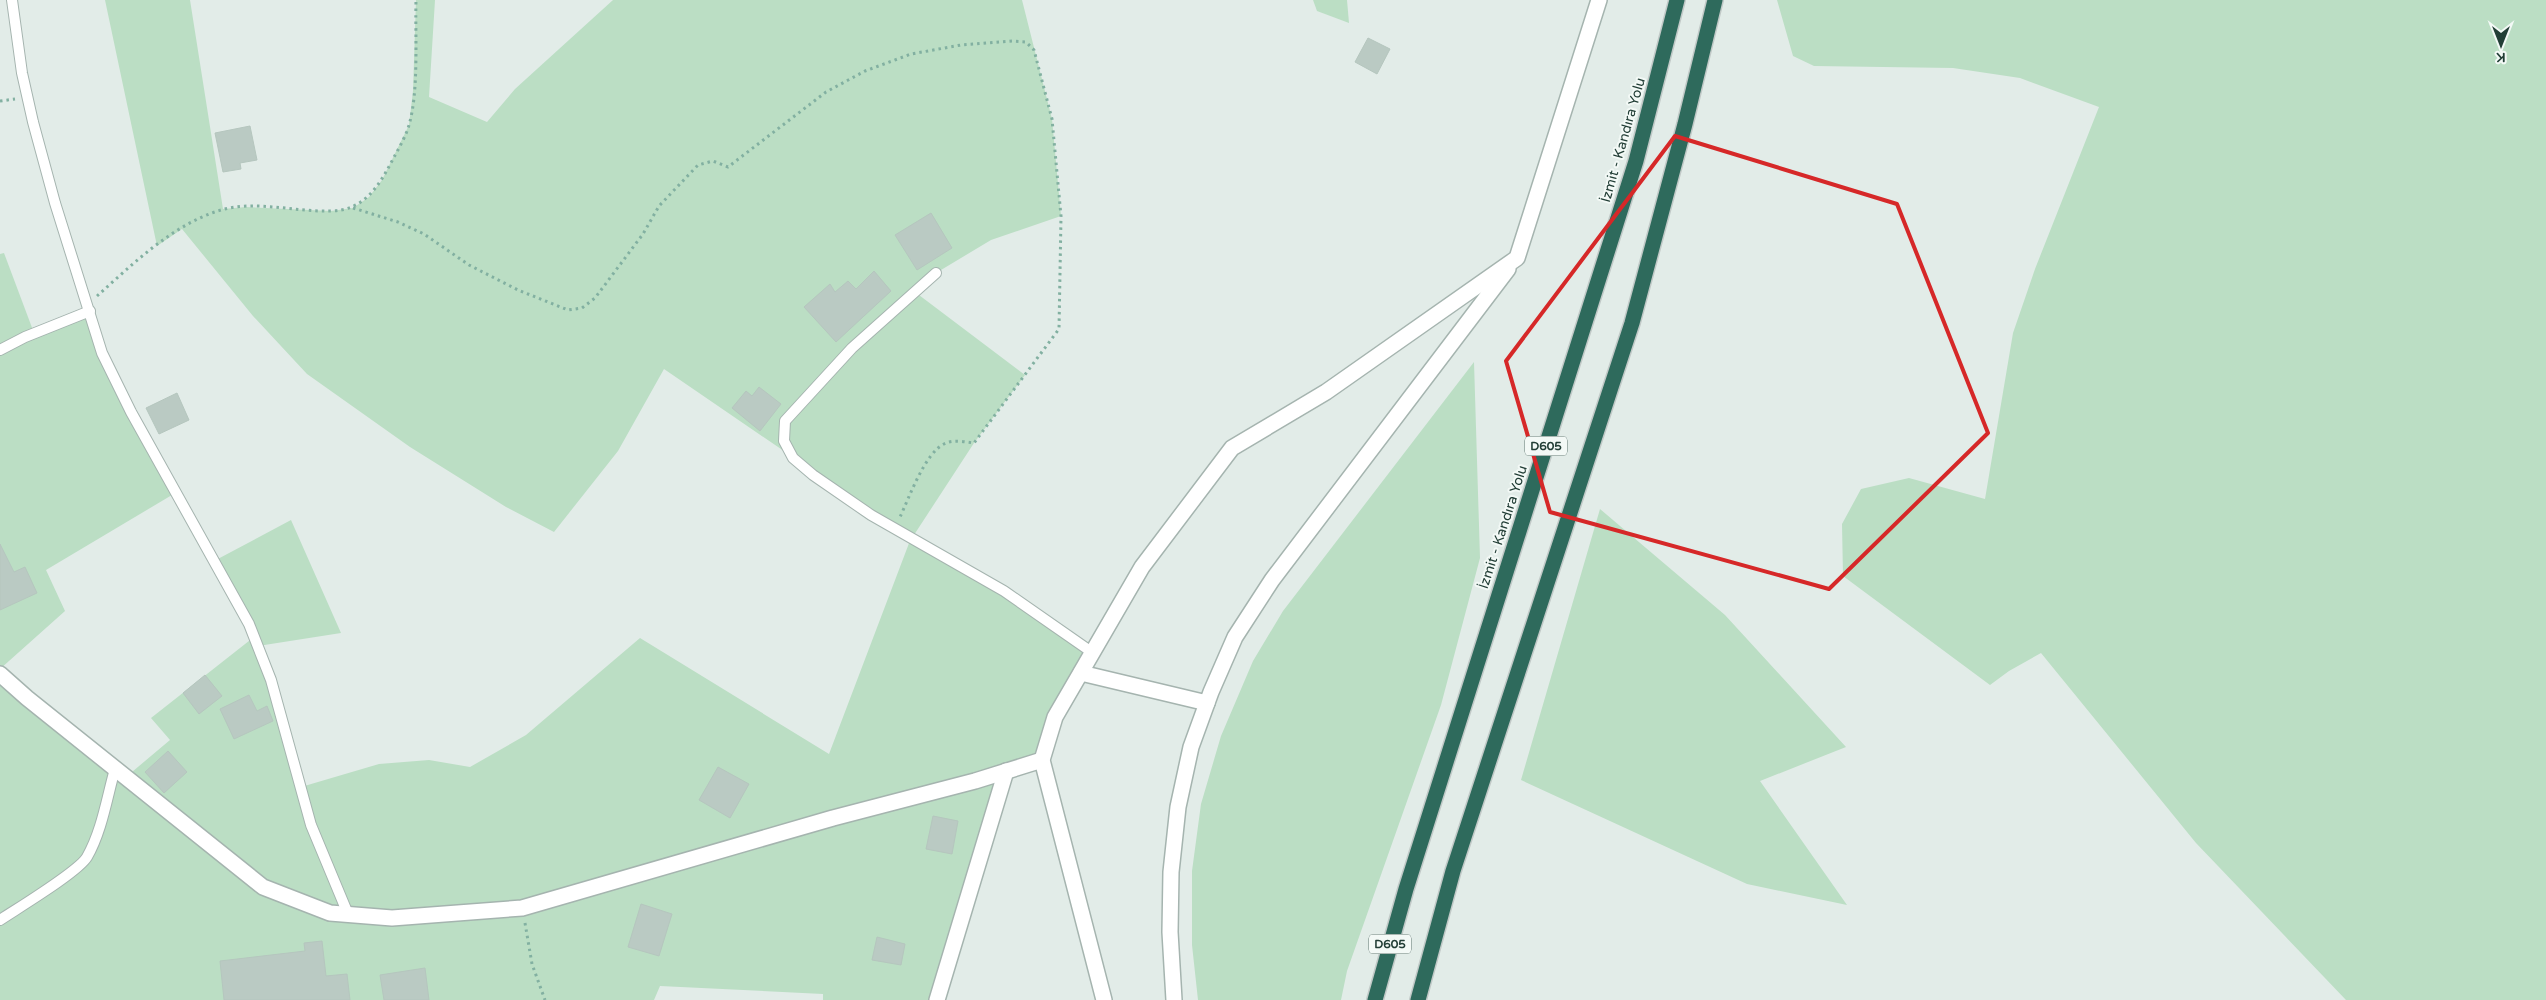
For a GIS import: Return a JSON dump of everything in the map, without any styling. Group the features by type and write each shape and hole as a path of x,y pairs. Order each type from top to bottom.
{"highway":[{"name":"İzmit - Kandıra Yolu","path":"1375,1000 1406,889 1636,160 1677,0"},
{"path":"1418,1000 1453,871 1632,323 1685,124 1715,0"}],"street":[{"path":"1174,1000 1170,922 1171,872 1178,807 1191,747 1235,637 1272,580 1517,258 1599,0"},
{"path":"1104,1000 1042,760 1054,717 1142,567 1232,448 1326,392 1517,258"},
{"path":"1081,673 1207,703"},
{"path":"0,674 263,887 330,913 392,918 522,908 832,818 1042,760"},
{"path":"937,1000 1006,771"}],"lane":[{"path":"12,0 22,73 33,122 55,203 102,353 131,412 249,624 271,680 311,825 348,914"},
{"path":"936,273 852,348 785,421 784,441 793,458 813,475 895,529 1004,591 1093,653"},
{"path":"0,350 89,308"},
{"path":"0,920 62,878 86,858 98,829 115,768"}],"path":[{"path":"89,308 130,267 198,218 222,210 246,207 332,212 353,208 368,197 382,180 409,124 413,91 416,0"},
{"path":"353,208 398,222 424,234 469,265 552,306 568,310 582,308 595,298 642,234 659,206 698,165 713,161 728,167 826,92 865,71 902,57 962,45 1012,41 1026,42 1034,50 1052,119 1061,216 1059,329 974,443 957,441 943,444 932,456 919,474 895,529"},
{"path":"522,908 532,964 545,1000"}],"highlighted area":[{"path":"1675,136 1897,204 1988,433 1829,589 1550,512 1506,361"}],"green space":[{"path":"105,0 190,0 223,209 246,207 331,211 353,208 369,197 382,180 409,125 413,91 416,0 435,0 429,97 487,122 515,89 613,0 1022,0 1052,119 1061,216 991,240 936,273 915,292 1025,375 974,443 912,538 1093,653 1042,760 1006,771 937,1000 823,1000 823,994 660,986 654,1000 0,1000 0,674 126,777 170,740 151,718 254,637 214,561 291,520 341,633 258,646 301,787 379,764 429,760 470,767 526,735 640,638 829,754 911,538 664,369 618,451 554,532 506,507 410,447 307,374 253,316 182,229 157,246"},
{"path":"1313,0 1347,0 1349,23 1317,11"},
{"path":"1777,0 2546,0 2546,1000 2346,1000 2196,843 2041,653 2009,671 1990,685 1843,576 1842,524 1861,489 1909,478 1985,499 2013,333 2035,269 2099,107 2020,78 1953,68 1814,66 1793,56"},
{"path":"4,253 34,333 90,311 102,353 177,492 46,570 65,611 0,669 0,254"},
{"path":"1474,362 1480,558 1441,705 1347,971 1341,1000 1198,1000 1192,945 1192,871 1201,804 1221,736 1253,661 1283,611"},
{"path":"1600,509 1725,615 1846,747 1760,781 1847,905 1747,884 1521,780"}],"building":[{"path":"1368,38 1390,49 1377,74 1355,62"},
{"path":"250,126 257,160 240,163 241,169 223,172 215,133"},
{"path":"931,213 952,248 917,270 895,235"},
{"path":"874,271 891,291 836,342 804,307 830,284 835,292 848,281 856,289"},
{"path":"759,387 781,404 760,431 732,408 746,391 752,396"},
{"path":"177,393 189,420 159,434 146,408"},
{"path":"0,544 14,572 25,567 37,593 0,610"},
{"path":"205,675 222,696 199,714 183,693"},
{"path":"249,695 257,711 267,706 273,721 234,739 220,709"},
{"path":"168,751 187,772 164,793 145,772"},
{"path":"718,767 749,784 730,818 699,800"},
{"path":"933,816 958,821 952,854 926,849"},
{"path":"641,904 672,914 659,956 628,947"},
{"path":"877,937 905,944 901,965 872,960"},
{"path":"322,941 326,976 347,974 350,1000 224,1000 220,961 305,951 304,943"},
{"path":"425,968 429,1000 384,1000 380,975"}]}
